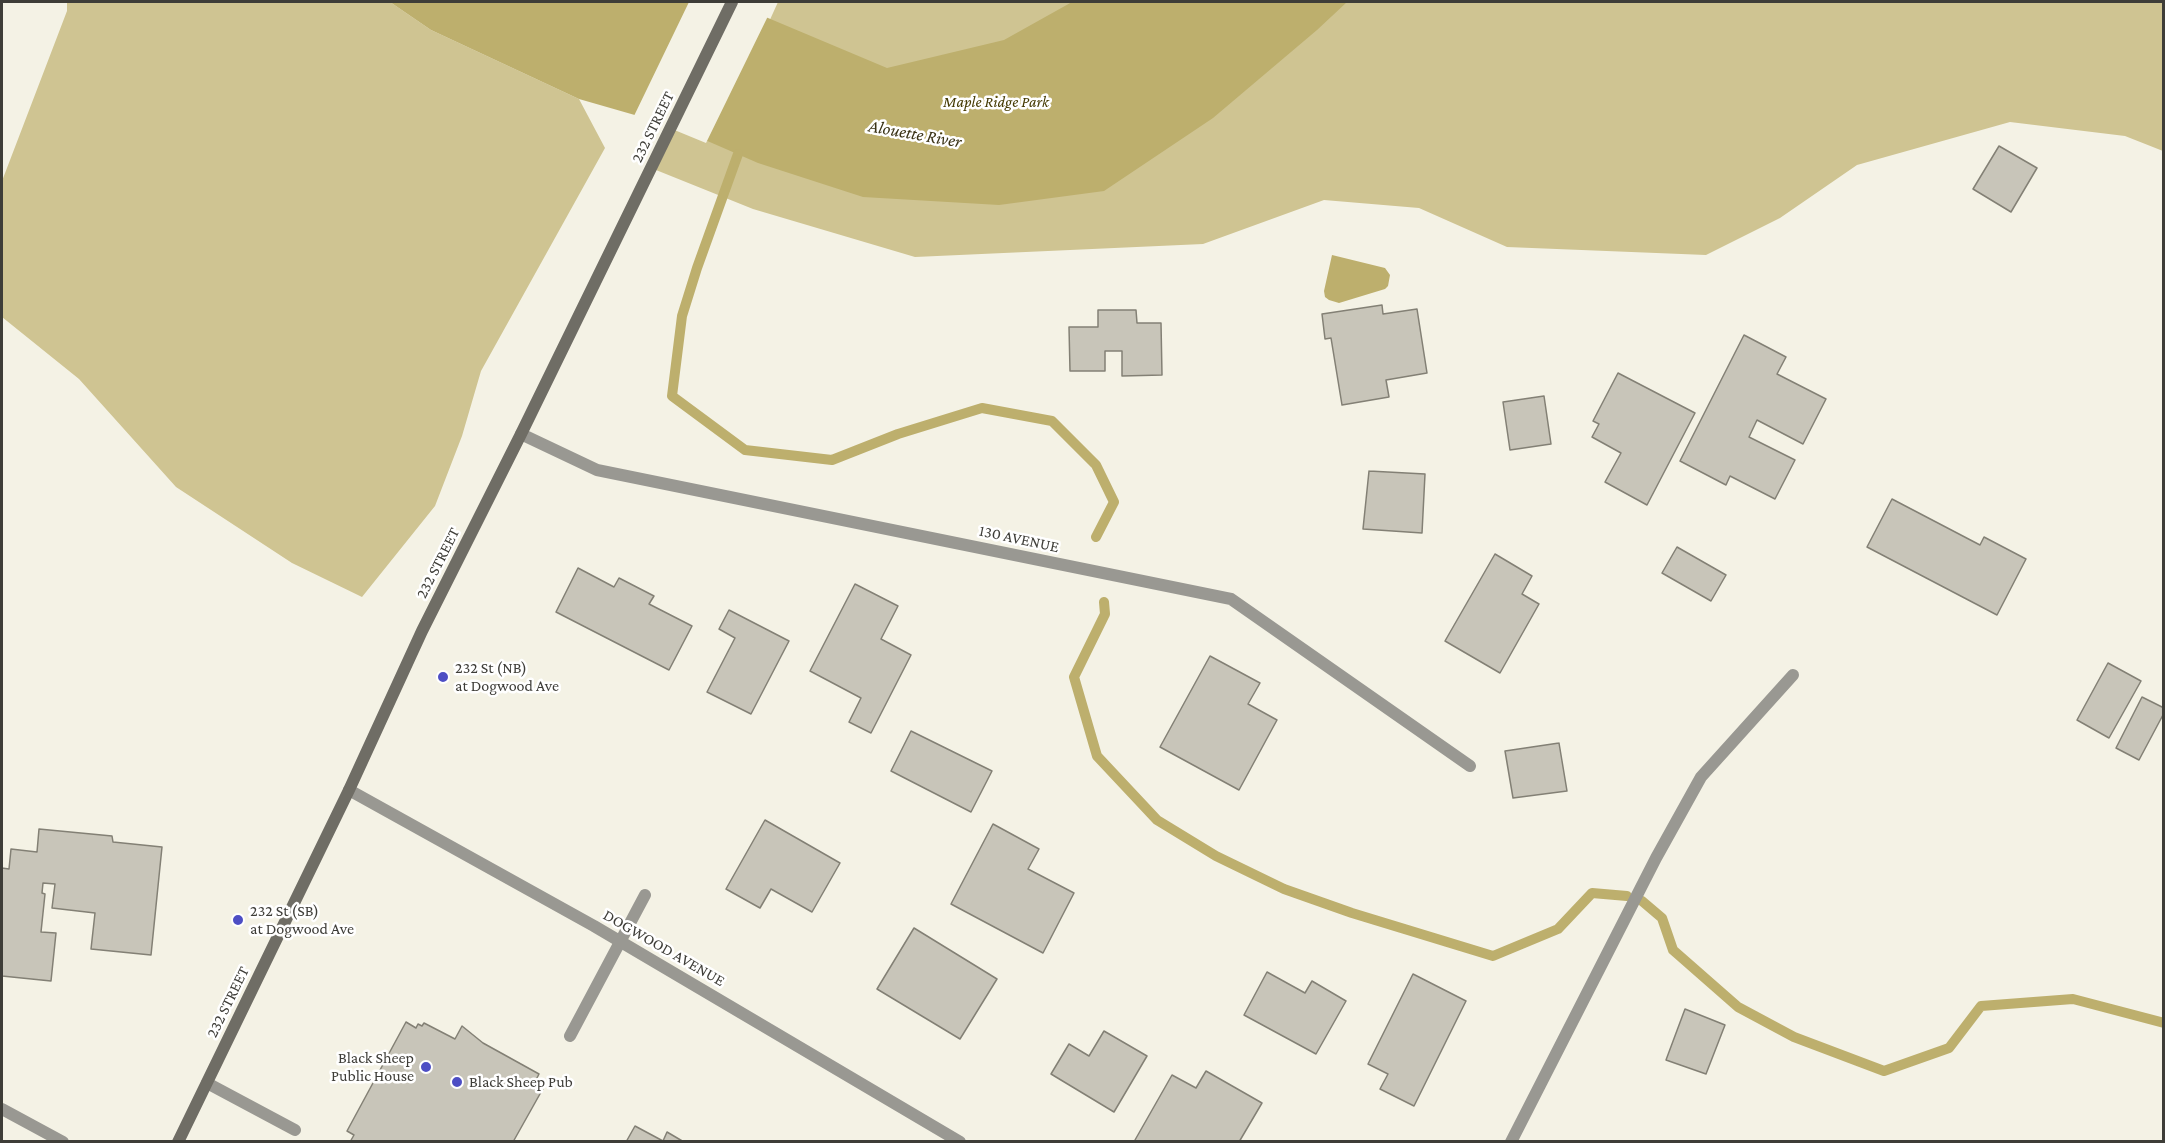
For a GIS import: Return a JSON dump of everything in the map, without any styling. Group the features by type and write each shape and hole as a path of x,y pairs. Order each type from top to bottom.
{"main road":[{"name":"232 STREET","path":"178,1142 349,790 422,631 732,2"}],"street":[{"name":"130 AVENUE","path":"521,434 597,470 1231,599 1470,766"},
{"path":"1511,1142 1656,858 1701,777 1793,675"},
{"name":"DOGWOOD AVENUE","path":"349,790 620,941 960,1142"},
{"path":"570,1036 645,895"},
{"path":"207,1083 295,1130"},
{"path":"2,1108 63,1142"}],"green space":[{"path":"67,2 390,2 431,30 579,99 605,148 481,371 462,436 435,506 362,597 292,563 176,487 79,379 2,317 2,181 67,11"},
{"path":"778,2 2163,2 2163,151 2125,136 2010,122 1857,165 1780,218 1706,255 1507,247 1419,208 1324,200 1203,244 915,257 753,209 656,170 677,127 714,143"}],"water":[{"name":"Maple Ridge Park","path":"390,2 730,2 887,68 1004,40 1072,2 1347,2 1213,118 1104,191 999,205 863,197 758,163 673,126 579,99 431,30"},
{"path":"1332,255 1385,268 1390,275 1388,286 1385,289 1339,303 1329,300 1325,297 1324,291"}],"pier":[{"path":"689,2 738,2 769,14 706,143 672,129 633,118"}],"building":[{"path":"1999,146 2037,168 2011,212 1973,189"},
{"path":"1382,305 1383,314 1417,309 1427,373 1386,380 1389,397 1342,405 1331,338 1325,339 1322,314"},
{"path":"1098,310 1136,310 1137,323 1161,323 1162,375 1122,376 1122,351 1105,351 1105,371 1070,371 1069,327 1098,327"},
{"path":"1744,335 1786,357 1777,374 1826,399 1803,444 1757,420 1749,437 1795,460 1775,499 1730,476 1726,485 1680,461"},
{"path":"1618,373 1695,413 1647,505 1605,482 1621,453 1592,437 1599,424 1593,421"},
{"path":"1544,396 1551,444 1510,450 1503,402"},
{"path":"1369,471 1425,474 1422,533 1363,529"},
{"path":"1892,499 1980,545 1984,537 2026,559 1997,615 1867,547"},
{"path":"1677,547 1726,575 1711,601 1662,573"},
{"path":"1495,554 1532,576 1522,594 1539,604 1500,673 1445,641"},
{"path":"578,568 614,587 619,578 654,596 649,604 692,626 669,670 556,612"},
{"path":"855,584 898,606 881,639 911,655 871,733 849,722 861,698 810,671"},
{"path":"729,610 789,641 751,714 707,692 735,638 719,629"},
{"path":"1210,656 1260,683 1248,704 1277,720 1239,790 1160,747"},
{"path":"2108,663 2141,681 2109,738 2077,720"},
{"path":"2142,697 2164,708 2164,713 2139,760 2116,748"},
{"path":"911,731 992,771 971,812 891,771"},
{"path":"1559,743 1567,791 1513,798 1505,751"},
{"path":"765,820 840,863 812,912 771,889 760,908 726,889"},
{"path":"993,824 1039,849 1028,869 1074,893 1043,953 951,904"},
{"path":"39,829 112,836 113,842 162,847 151,955 91,949 95,913 52,908 55,884 43,883 42,893 45,894 41,932 56,933 51,981 2,976 2,868 9,869 11,849 37,852"},
{"path":"914,928 997,979 960,1039 877,989"},
{"path":"1267,972 1305,993 1312,981 1346,1001 1316,1054 1244,1015"},
{"path":"1413,974 1466,1001 1414,1106 1380,1089 1388,1074 1368,1064"},
{"path":"1685,1009 1725,1025 1706,1074 1666,1060"},
{"name":"Black Sheep Pub","path":"406,1022 416,1028 418,1024 422,1026 424,1023 455,1039 462,1026 483,1043 539,1074 536,1080 545,1085 513,1142 350,1142 354,1135 347,1131"},
{"path":"1104,1031 1147,1056 1114,1112 1051,1074 1069,1044 1089,1056"},
{"path":"1206,1071 1262,1103 1239,1142 1138,1142 1135,1140 1172,1075 1196,1088"},
{"path":"635,1126 663,1141 667,1132 684,1142 626,1142"}],"waterway":[{"path":"738,154 682,316 672,396 745,450 832,460 898,434 982,408 1052,421 1096,465 1114,502 1096,537"},
{"path":"1104,602 1105,614 1074,677 1097,756 1157,820 1216,856 1284,889 1352,913 1493,956 1558,929 1592,893 1627,896"},
{"path":"1642,901 1662,918 1673,950 1738,1007 1794,1037 1884,1071 1949,1048 1981,1006 2073,999 2164,1023"}],"place":[{"name":"232 St (NB) at Dogwood Ave","path":"443,677"},
{"name":"232 St (SB) at Dogwood Ave","path":"238,920"},
{"name":"Black Sheep Public House","path":"426,1067"},
{"name":"Black Sheep Pub","path":"457,1082"}],"water label":[{"name":"Alouette River","path":"915,134"}]}
